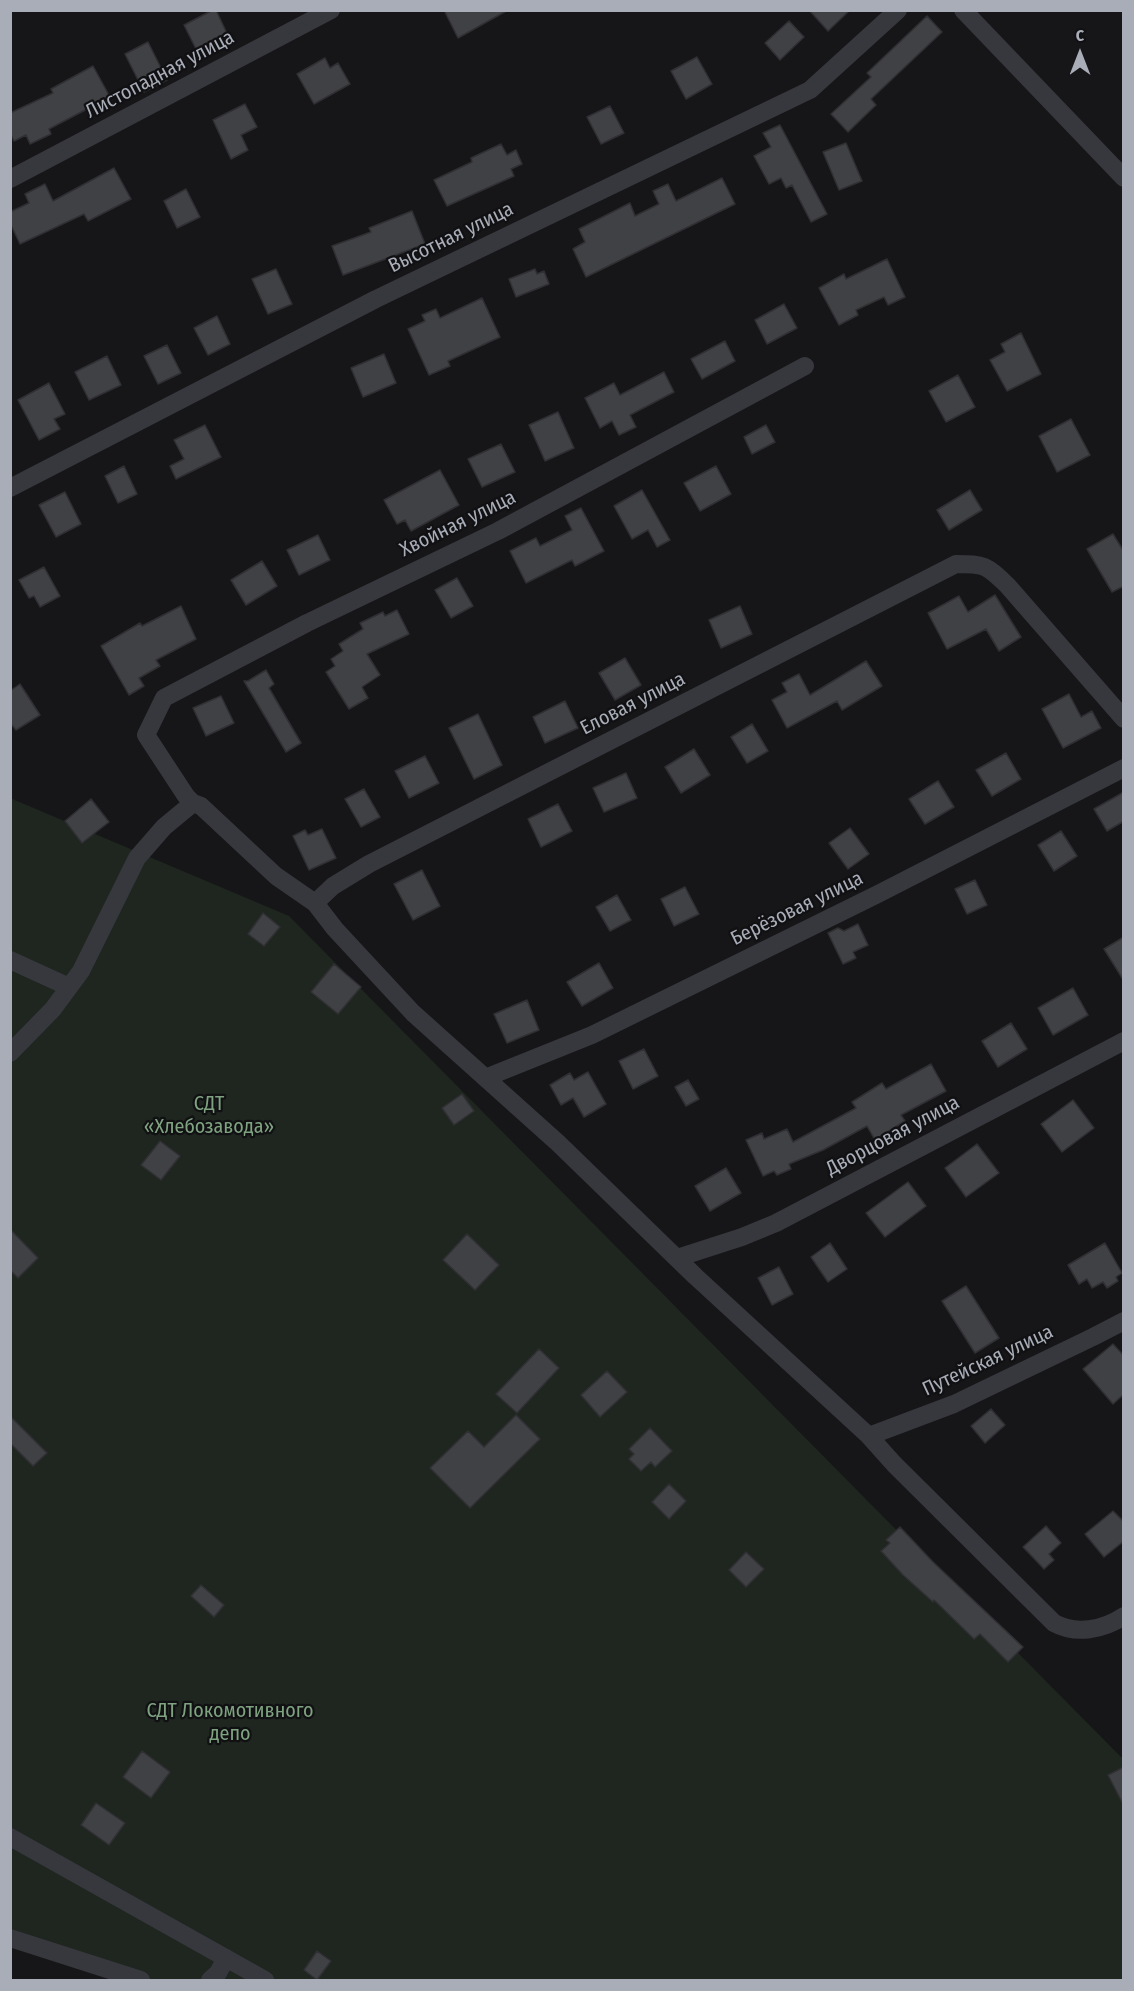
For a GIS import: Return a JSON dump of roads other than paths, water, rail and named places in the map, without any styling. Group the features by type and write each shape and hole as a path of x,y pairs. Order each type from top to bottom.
{"street":[{"name":"Листопадная улица","path":"10,179 331,10"},
{"name":"Высотная улица","path":"10,488 376,299 810,90 898,10"},
{"path":"963,10 1124,178"},
{"name":"Хвойная улица","path":"193,803 146,735 164,698 307,623 498,531 805,366"},
{"name":"Еловая улица","path":"315,903 333,886 390,853 956,564 978,564 990,568 1124,719"},
{"name":"Берёзовая улица","path":"485,1078 592,1035 876,895 1124,768"},
{"path":"10,1053 53,1009 81,970 137,858 164,827 193,803 201,806 276,876 315,903 335,929 413,1013 558,1143 677,1258 869,1436 894,1464 1054,1623 1065,1630 1089,1630 1124,1616"},
{"path":"10,960 69,987"},
{"name":"Дворцовая улица","path":"677,1258 742,1237 776,1223 1124,1041"},
{"name":"Путейская улица","path":"869,1436 954,1404 1124,1321"},
{"path":"10,1837 265,1980"},
{"path":"10,1938 141,1980"},
{"path":"210,1980 218,1973 226,1958"}],"park label":[{"name":"СДТ «Хлебозавода»","path":"209,1116"},
{"name":"СДТ Локомотивного депо","path":"230,1722"}]}
